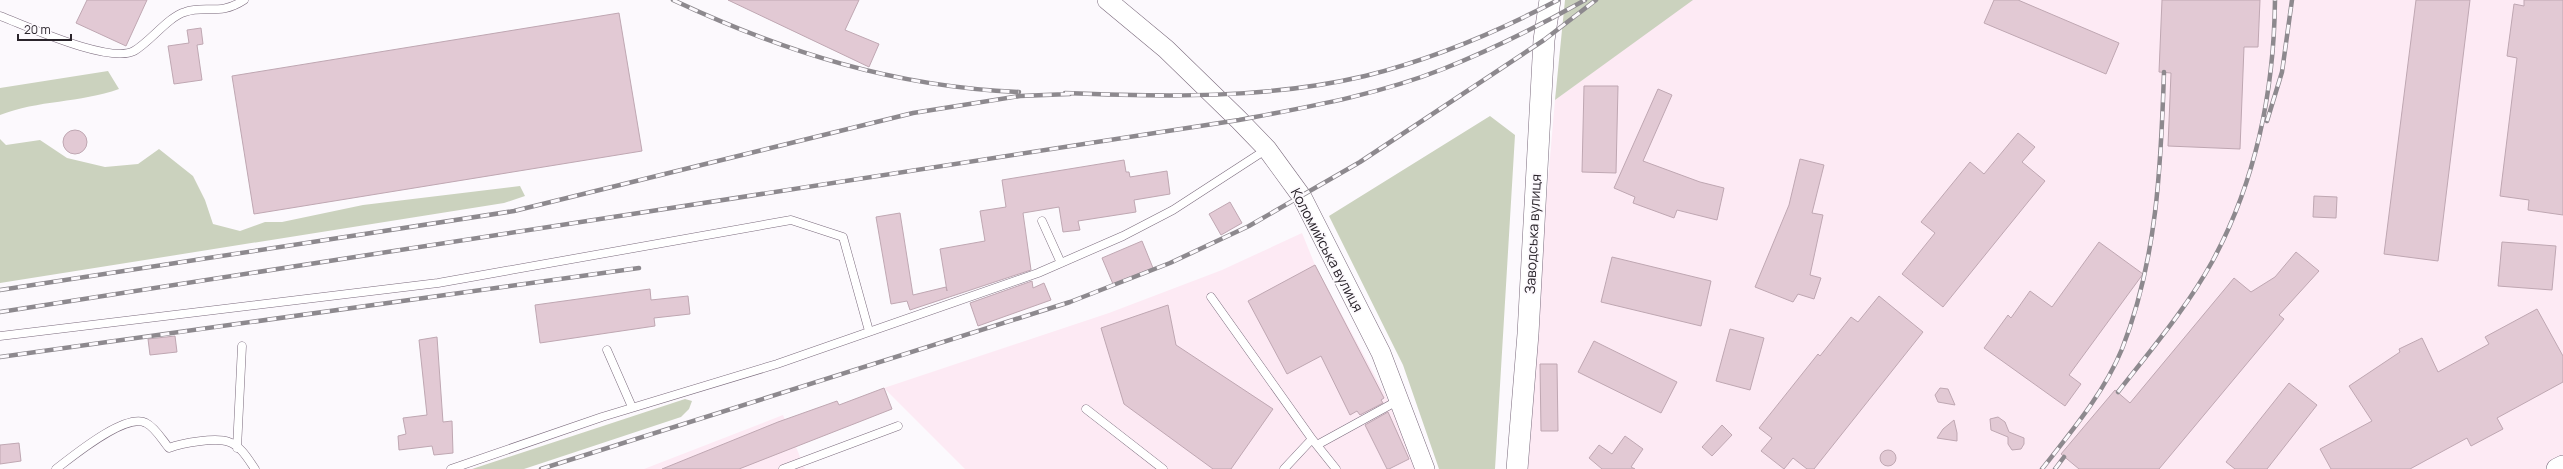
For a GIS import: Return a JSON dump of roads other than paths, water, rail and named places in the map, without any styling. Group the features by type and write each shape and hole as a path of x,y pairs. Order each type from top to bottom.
{"main road":[{"name":"Заводська вулиця","path":"1517,469 1528,334 1544,40 1550,0"},
{"path":"2557,469 2563,466"}],"street":[{"name":"Коломийська вулиця","path":"1107,0 1166,49 1267,149 1302,197 1381,353 1425,469"}],"lane":[{"path":"0,16 64,41 112,54 129,54 184,12 224,9 244,0"},
{"path":"451,469 632,407 777,364 1061,263 1123,236 1173,210 1267,149"},
{"path":"0,336 438,283 792,220 843,237 869,331"},
{"path":"1042,221 1061,263"},
{"path":"1211,297 1314,442 1336,469"},
{"path":"237,448 242,346"},
{"path":"607,350 632,407"},
{"path":"1284,469 1314,442 1399,400"},
{"path":"1086,409 1163,469"},
{"path":"56,469 110,431 134,420 147,423 169,448 187,441 228,441 237,448 255,469"},
{"path":"784,469 898,426"}],"railway":[{"path":"673,0 756,36 841,64 928,83 973,89 1019,92"},
{"path":"1065,93 1216,95 1291,89 1328,83 1365,76 1440,53 1488,34 1558,0"},
{"path":"0,312 1239,120 1291,110 1368,93 1443,69 1515,37 1585,0"},
{"path":"541,469 1070,302 1170,263 1249,226 1360,162 1544,40 1596,0"},
{"path":"2118,392 2167,329 2202,279 2227,231 2240,200 2260,135 2266,102 2271,68 2275,0"},
{"path":"2267,121 2282,72 2292,0"},
{"path":"2042,469 2086,412 2106,381 2122,349 2134,315 2150,247 2155,212 2159,177 2164,72"},
{"path":"0,290 514,211 913,113 1020,96 1070,94"},
{"path":"0,357 639,268"},
{"path":"2055,469 2064,457"}]}
